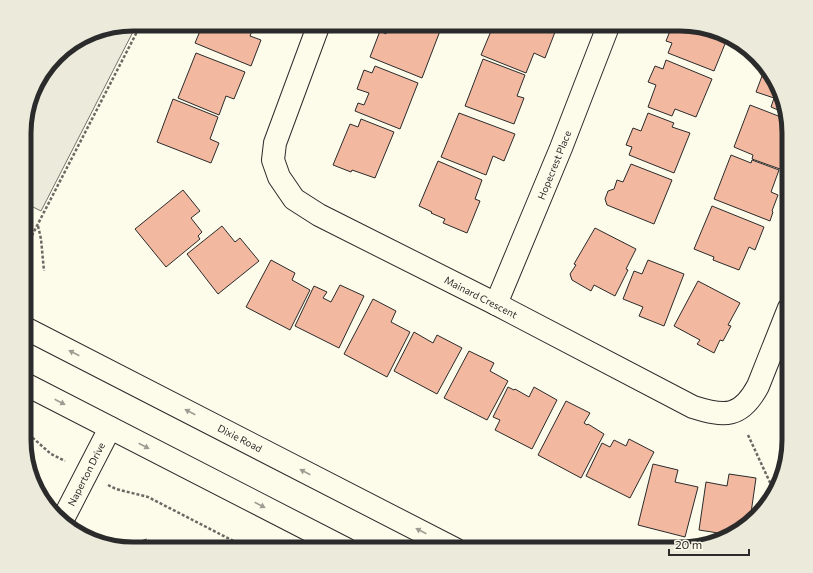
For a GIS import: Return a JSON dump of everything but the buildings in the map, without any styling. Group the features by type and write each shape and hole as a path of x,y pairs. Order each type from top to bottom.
{"street":[{"name":"Mainard Crescent","path":"316,31 275,143 273,160 279,177 294,198 319,215 496,304 693,407 710,412 723,414 737,410 747,403 758,386 782,326"},
{"name":"Hopecrest Place","path":"496,304 561,148 606,31"},
{"name":"Dixie Road","path":"31,331 441,542"},
{"path":"31,387 332,542"},
{"name":"Naperton Drive","path":"65,515 110,428"}],"path":[{"path":"31,238 137,31"},
{"path":"38,226 41,239 44,271"},
{"path":"31,436 51,454"},
{"path":"748,436 771,485"},
{"path":"116,489 148,497 235,542"}],"shaded area":[{"path":"133,31 41,211 31,206 31,133 34,107 45,82 56,66 76,48 107,34"}],"fence":[{"path":"138,542 147,539 152,542"}]}
